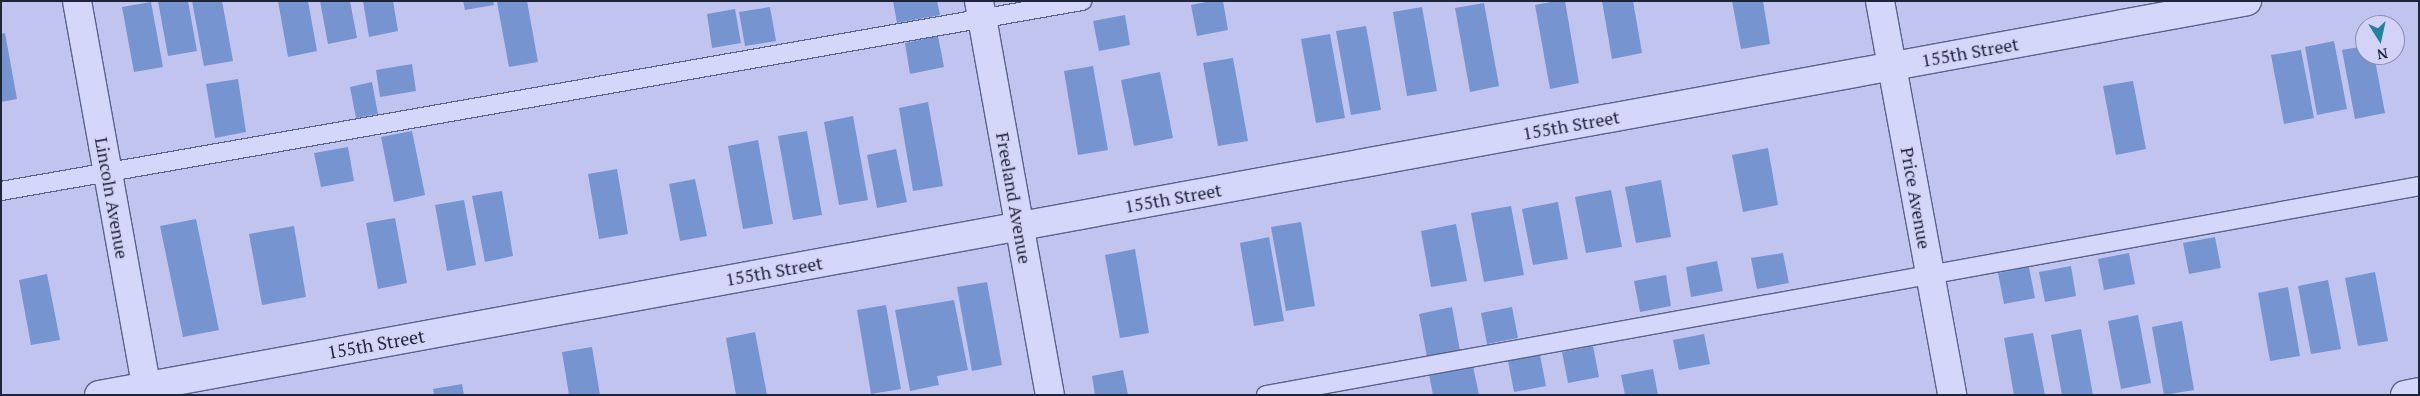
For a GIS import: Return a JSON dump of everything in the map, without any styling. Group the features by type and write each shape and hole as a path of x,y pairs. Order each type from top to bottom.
{"street":[{"name":"Lincoln Avenue","path":"77,1 147,390"},
{"name":"Price Avenue","path":"1880,1 1952,395"},
{"name":"155th Street","path":"98,395 147,390 1020,226 2247,1"},
{"name":"Freeland Avenue","path":"981,10 1050,395"},
{"path":"2405,395 2419,392"}],"lane":[{"path":"1,191 981,10 1082,1"},
{"path":"1266,395 2419,186"}],"building":[{"path":"158,1 188,1 197,51 168,56"},
{"path":"192,1 222,1 233,61 204,66"},
{"path":"278,1 308,1 317,51 288,57"},
{"path":"320,1 350,1 357,38 328,44"},
{"path":"363,1 393,1 398,31 369,37"},
{"path":"463,1 493,1 494,5 465,10"},
{"path":"527,1 538,62 509,67 497,2"},
{"path":"893,1 937,1 940,15 897,23"},
{"path":"1223,1 1228,30 1197,36 1191,5"},
{"path":"1565,1 1579,83 1550,89 1535,5"},
{"path":"1602,1 1633,1 1642,53 1612,59"},
{"path":"1732,1 1763,1 1770,44 1741,49"},
{"path":"151,2 163,67 134,72 122,7"},
{"path":"1484,3 1499,86 1470,92 1455,8"},
{"path":"770,7 776,41 745,46 739,12"},
{"path":"1422,7 1437,91 1407,96 1393,12"},
{"path":"735,9 741,43 712,48 707,14"},
{"path":"1125,15 1130,45 1099,51 1093,21"},
{"path":"1366,26 1381,110 1351,115 1336,31"},
{"path":"5,33 17,99 1,102 1,34"},
{"path":"1330,34 1345,118 1316,123 1301,39"},
{"path":"938,36 944,67 910,74 905,43"},
{"path":"2334,41 2347,109 2317,115 2305,47"},
{"path":"2355,48 2355,65 2376,65 2385,113 2355,119 2342,50"},
{"path":"2301,50 2314,118 2284,124 2271,55"},
{"path":"1233,58 1248,141 1218,146 1203,63"},
{"path":"412,64 416,91 380,97 376,70"},
{"path":"1093,66 1108,150 1078,155 1064,71"},
{"path":"1160,72 1173,138 1134,146 1121,80"},
{"path":"238,79 246,132 215,138 206,84"},
{"path":"2133,81 2146,149 2116,155 2103,86"},
{"path":"372,82 378,114 356,118 350,87"},
{"path":"928,102 943,186 913,191 899,108"},
{"path":"853,116 868,200 839,205 824,122"},
{"path":"412,131 425,195 394,202 381,137"},
{"path":"807,131 822,215 793,220 778,136"},
{"path":"758,140 773,224 743,229 728,146"},
{"path":"348,147 354,181 321,187 314,153"},
{"path":"1768,148 1778,205 1743,212 1732,155"},
{"path":"896,149 907,202 877,208 867,155"},
{"path":"617,169 628,234 599,239 588,174"},
{"path":"695,179 707,236 680,241 669,184"},
{"path":"1661,180 1671,237 1636,243 1625,187"},
{"path":"1611,190 1622,247 1586,253 1575,197"},
{"path":"502,191 513,256 485,262 472,196"},
{"path":"464,200 476,265 447,271 435,205"},
{"path":"1558,202 1568,259 1533,265 1522,209"},
{"path":"1511,206 1524,275 1484,282 1471,213"},
{"path":"395,218 407,283 378,289 366,223"},
{"path":"196,219 219,330 183,337 160,226"},
{"path":"1301,222 1315,306 1286,311 1271,227"},
{"path":"1456,224 1467,281 1431,287 1421,231"},
{"path":"294,226 306,297 262,305 249,234"},
{"path":"1269,237 1284,321 1254,326 1240,243"},
{"path":"2215,237 2221,268 2189,274 2183,243"},
{"path":"1135,249 1149,333 1120,338 1105,255"},
{"path":"1783,253 1789,283 1757,289 1751,258"},
{"path":"2129,253 2135,284 2104,290 2098,259"},
{"path":"1717,261 1723,291 1691,297 1686,267"},
{"path":"2071,266 2076,296 2045,302 2039,272"},
{"path":"2029,267 2035,298 2004,304 1998,273"},
{"path":"2375,272 2388,341 2358,346 2345,278"},
{"path":"47,274 60,340 31,345 19,280"},
{"path":"1666,275 1671,306 1640,312 1634,281"},
{"path":"2328,280 2341,349 2311,354 2298,286"},
{"path":"987,282 1002,365 972,371 957,287"},
{"path":"2288,287 2300,356 2270,361 2258,293"},
{"path":"954,300 968,370 937,376 939,385 910,391 895,310"},
{"path":"886,305 901,389 871,394 857,310"},
{"path":"1452,307 1460,351 1427,357 1419,314"},
{"path":"1512,307 1518,338 1487,344 1481,313"},
{"path":"2138,315 2151,383 2121,389 2108,321"},
{"path":"2182,321 2194,390 2164,395 2152,327"},
{"path":"2081,329 2093,395 2062,395 2051,335"},
{"path":"755,332 767,395 736,395 726,338"},
{"path":"2033,333 2045,395 2014,395 2004,338"},
{"path":"1704,334 1710,364 1679,370 1673,340"},
{"path":"1593,346 1599,377 1568,383 1562,352"},
{"path":"592,347 600,395 569,395 562,352"},
{"path":"1540,355 1546,386 1514,392 1508,361"},
{"path":"1473,366 1479,395 1433,395 1429,374"},
{"path":"1653,369 1658,395 1625,395 1621,375"},
{"path":"1123,370 1128,395 1095,395 1092,376"},
{"path":"462,384 464,395 434,395 433,389"}]}
